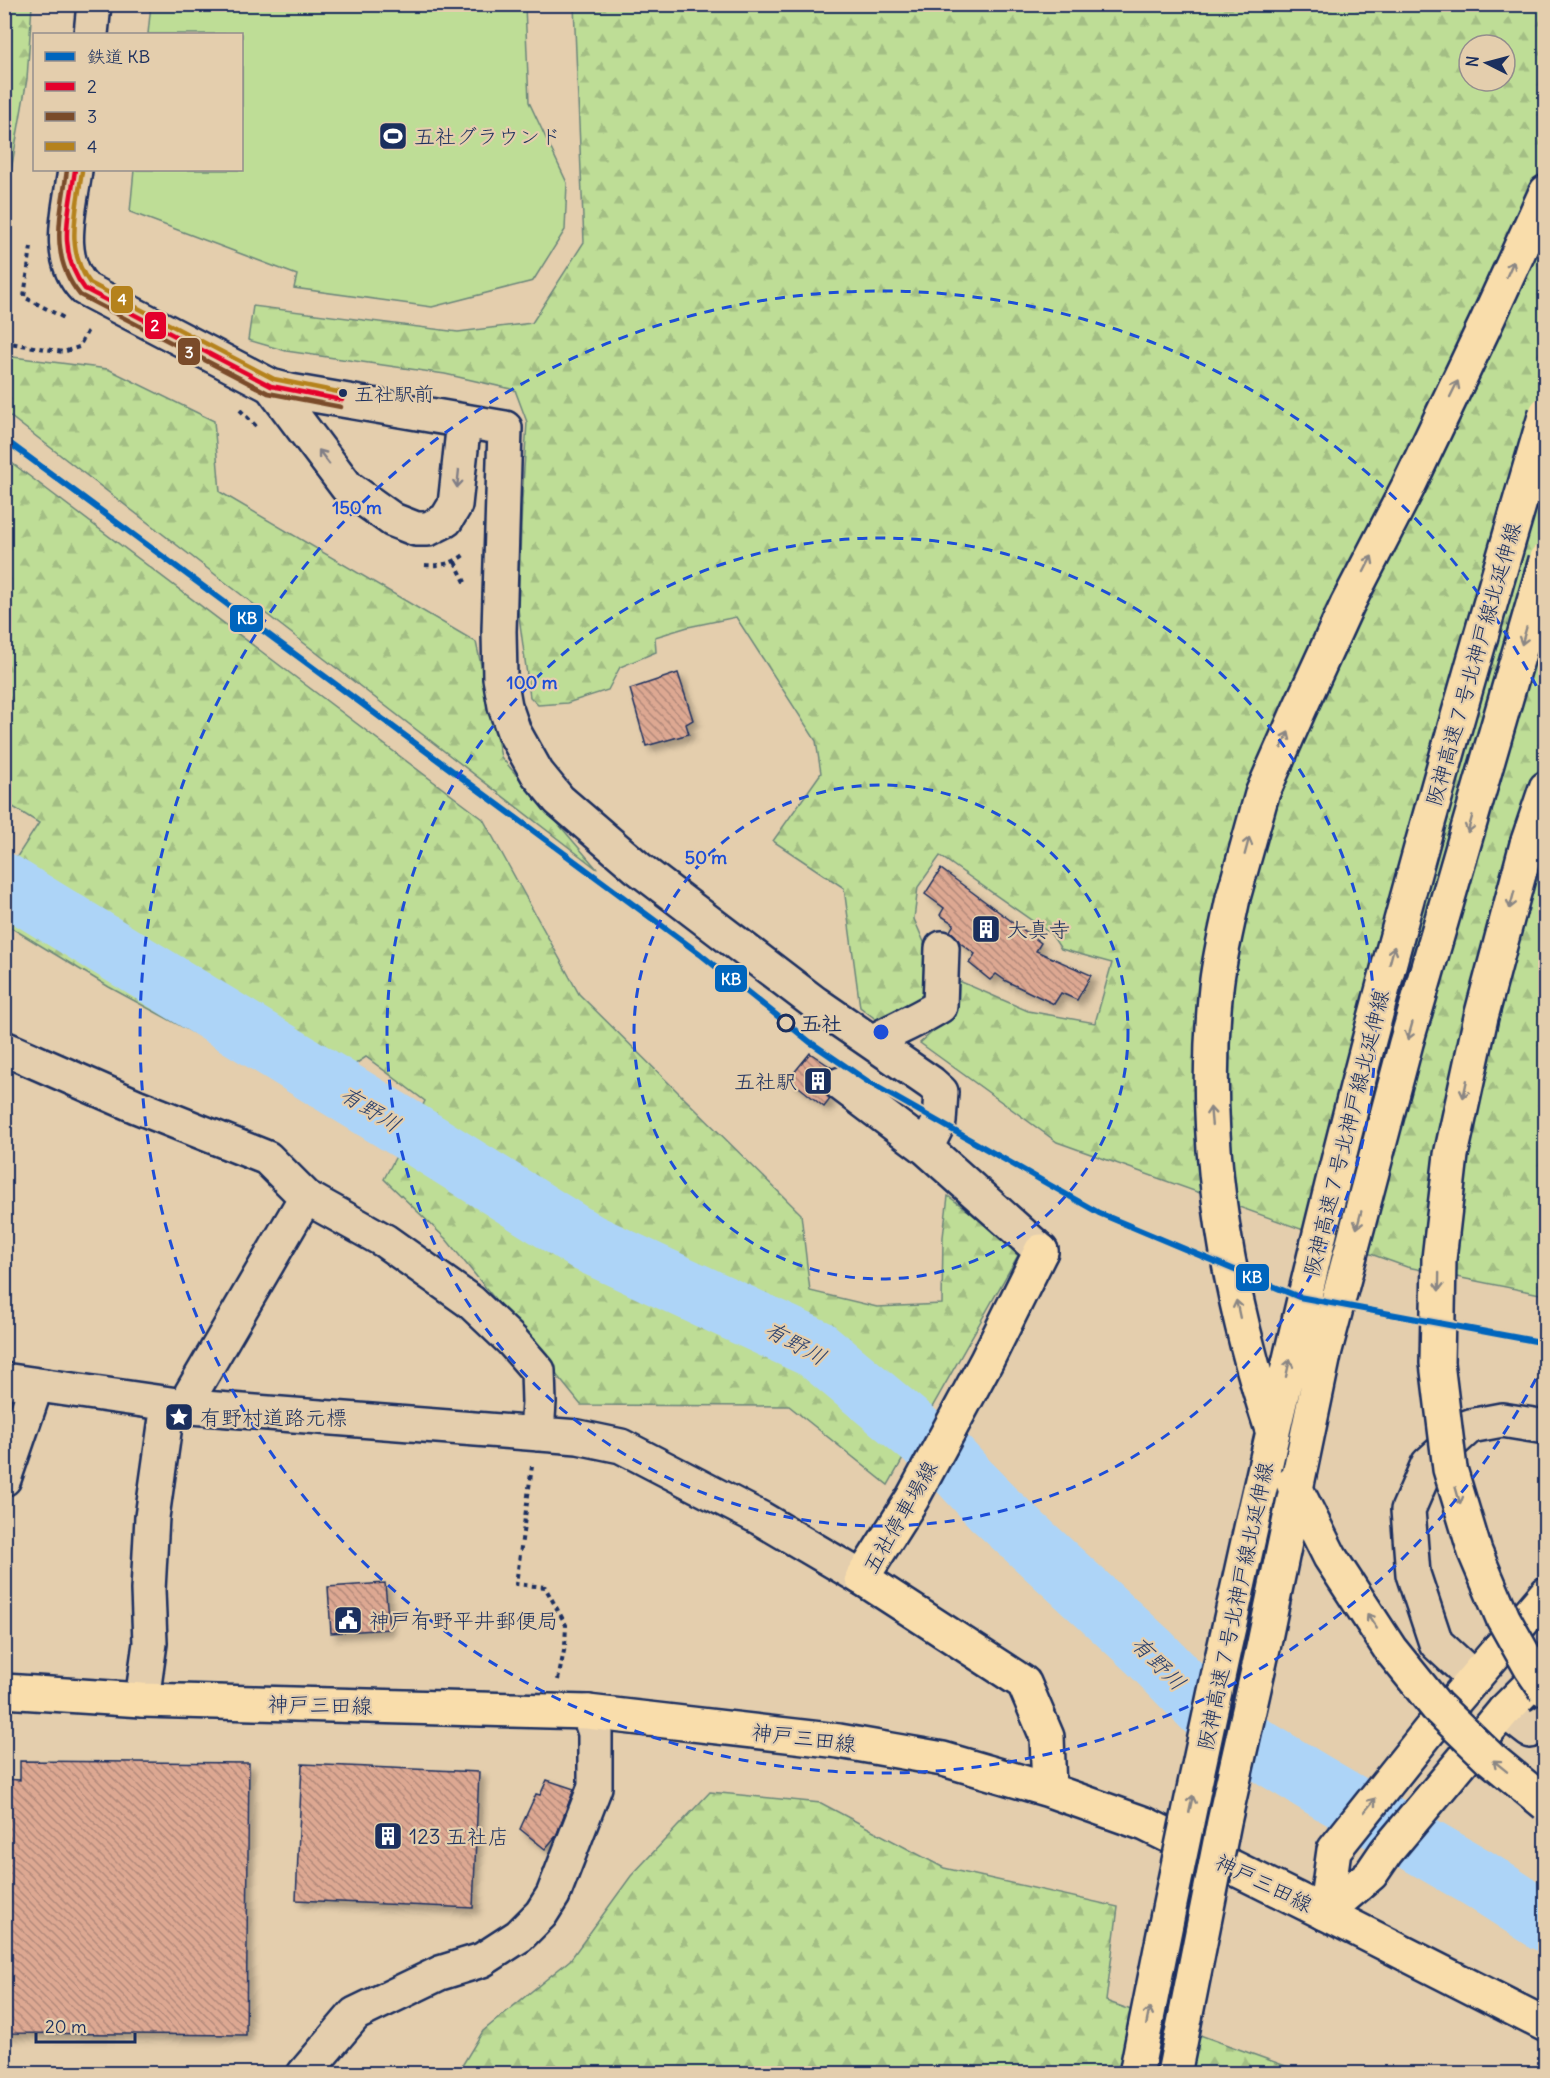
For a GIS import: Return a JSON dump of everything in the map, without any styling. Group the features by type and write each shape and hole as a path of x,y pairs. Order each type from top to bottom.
{"main road":[{"path":"1545,192 1408,487 1347,605 1262,794 1233,898 1216,987 1210,1105 1220,1206 1237,1307 1256,1381 1282,1460 1330,1557 1390,1649 1436,1706 1490,1758 1545,1804"},
{"name":"阪神高速７号北神戸線北延伸線","path":"1136,2073 1173,1889 1298,1323 1374,1023 1449,744 1545,413"},
{"name":"阪神高速７号北神戸線北延伸線","path":"1174,2073 1221,1833 1263,1648 1324,1350 1406,1043 1545,560"},
{"path":"1545,788 1527,844 1481,1017 1451,1155 1439,1259 1437,1363 1450,1469 1475,1552 1503,1618 1545,1690"},
{"name":"五社停車場線","path":"1041,1251 987,1360 912,1499 862,1578 1024,1683 1047,1737 1049,1790"},
{"path":"1325,1913 1334,1850 1429,1731 1545,1594"},
{"path":"1325,1913 1371,1874 1386,1852 1504,1711 1545,1668"},
{"name":"神戸三田線","path":"4,1691 142,1700 588,1712 839,1741 943,1759 1049,1790 1145,1824 1545,2025"}],"street":[{"path":"91,33 94,4"},
{"path":"75,171 66,248 67,260 77,282 85,290 271,386 290,392 505,428 499,631 500,678 504,706 524,751 537,773 559,800 638,868 816,1003 941,1092 939,1122 926,1148"},
{"path":"271,386 347,487 393,520 416,529 428,529 446,520 455,505 464,421"},
{"path":"872,1042 917,1021 940,1006 942,948"},
{"path":"4,1048 136,1106 267,1158 306,1197 386,1241 471,1302 512,1341 538,1371 537,1434"},
{"path":"841,1084 926,1148 1041,1251"},
{"path":"142,1700 150,1643 148,1590 152,1517 179,1406 191,1394 306,1197"},
{"path":"4,1380 179,1406 578,1437 621,1446 760,1518 862,1578"},
{"path":"4,1479 36,1386"},
{"path":"1474,1678 1436,1643 1413,1574 1408,1510 1428,1464 1470,1426 1502,1420 1545,1427"},
{"path":"1504,1711 1530,1731 1545,1721"},
{"path":"304,2073 355,2014 440,1973 482,1960 519,1936 541,1914 553,1895 595,1787 595,1733 588,1712"}],"path":[{"path":"33,239 24,297 67,319"},
{"path":"4,342 63,352 80,346 88,330 98,336"},
{"path":"232,405 242,411 266,436"},
{"path":"423,565 438,566 455,562 464,555"},
{"path":"455,562 465,583"},
{"path":"537,1434 516,1584 545,1587 566,1625 565,1646 552,1710"}],"green space":[{"path":"5,4 32,5 27,79 5,205"},
{"name":"五社グラウンド","path":"151,5 525,5 529,102 567,183 565,230 533,281 432,307 294,288 297,275 130,212 134,171 243,171 243,33 148,33"},
{"path":"574,5 1545,5 1545,1295 1407,1267 1057,1142 920,1043 948,1018 957,980 1028,1011 1095,1023 1112,963 1061,949 1051,934 940,856 918,887 914,919 930,956 927,995 882,1024 860,1007 844,888 773,841 821,773 816,741 736,617 655,637 656,652 620,667 608,690 567,703 538,705 530,697 518,609 527,422 515,390 445,374 286,351 248,340 253,306 458,332 532,323 584,242"},
{"path":"5,356 108,369 214,421 220,492 476,642 501,757 597,869 7,414 5,416"},
{"path":"4,457 483,819 579,994 801,1214 810,1291 877,1307 942,1304 943,1237 948,1196 1021,1250 888,1485 789,1406 581,1405 446,1239 384,1179 425,1101 366,1057 308,1095 109,987 5,924 5,875 39,823 5,802"},
{"path":"710,1792 821,1803 944,1868 1118,1907 1106,2001 1305,2073 457,2074 483,2031 570,1960 631,1876"}],"building":[{"path":"678,673 693,720 686,724 689,734 646,746 630,689"},
{"name":"大真寺","path":"941,869 1041,943 1036,951 1091,975 1077,1000 1061,993 1054,1004 996,974 990,980 969,963 975,954 959,942 950,931 954,924 940,915 944,908 925,894"},
{"name":"五社駅","path":"810,1053 832,1068 826,1073 823,1081 824,1091 830,1099 824,1107 789,1079"},
{"path":"385,1583 389,1629 331,1633 328,1587"},
{"path":"20,1761 249,1763 246,2035 4,2033 4,1779 20,1780"},
{"name":"123 五社店","path":"302,1764 479,1772 473,1908 296,1900"},
{"path":"547,1780 574,1789 556,1836 545,1849 520,1829 536,1794 540,1795"}],"waterway":[{"name":"有野川","path":"4,883 588,1243 816,1349 948,1459 992,1507 1149,1652 1221,1726 1476,1877 1546,1922"}],"rail line":[{"name":"KB","path":"4,439 700,954 810,1042 870,1083 1099,1213 1299,1297 1546,1343"}],"transit line":[{"name":"3","path":"67,171 60,219 60,250 70,280 80,295 268,393 341,407"},
{"name":"2","path":"75,171 68,217 68,246 70,261 85,289 271,386 342,400"},
{"name":"4","path":"82,171 74,229 77,257 90,283 274,379 343,393"}],"place":[{"name":"五社グラウンド","path":"393,136"},
{"name":"五社駅前","path":"343,393"},
{"name":"大真寺","path":"986,929"},
{"name":"五社","path":"786,1023"},
{"name":"五社駅","path":"818,1081"},
{"name":"有野村道路元標","path":"179,1417"},
{"name":"神戸有野平井郵便局","path":"348,1620"},
{"name":"123 五社店","path":"388,1836"}]}
